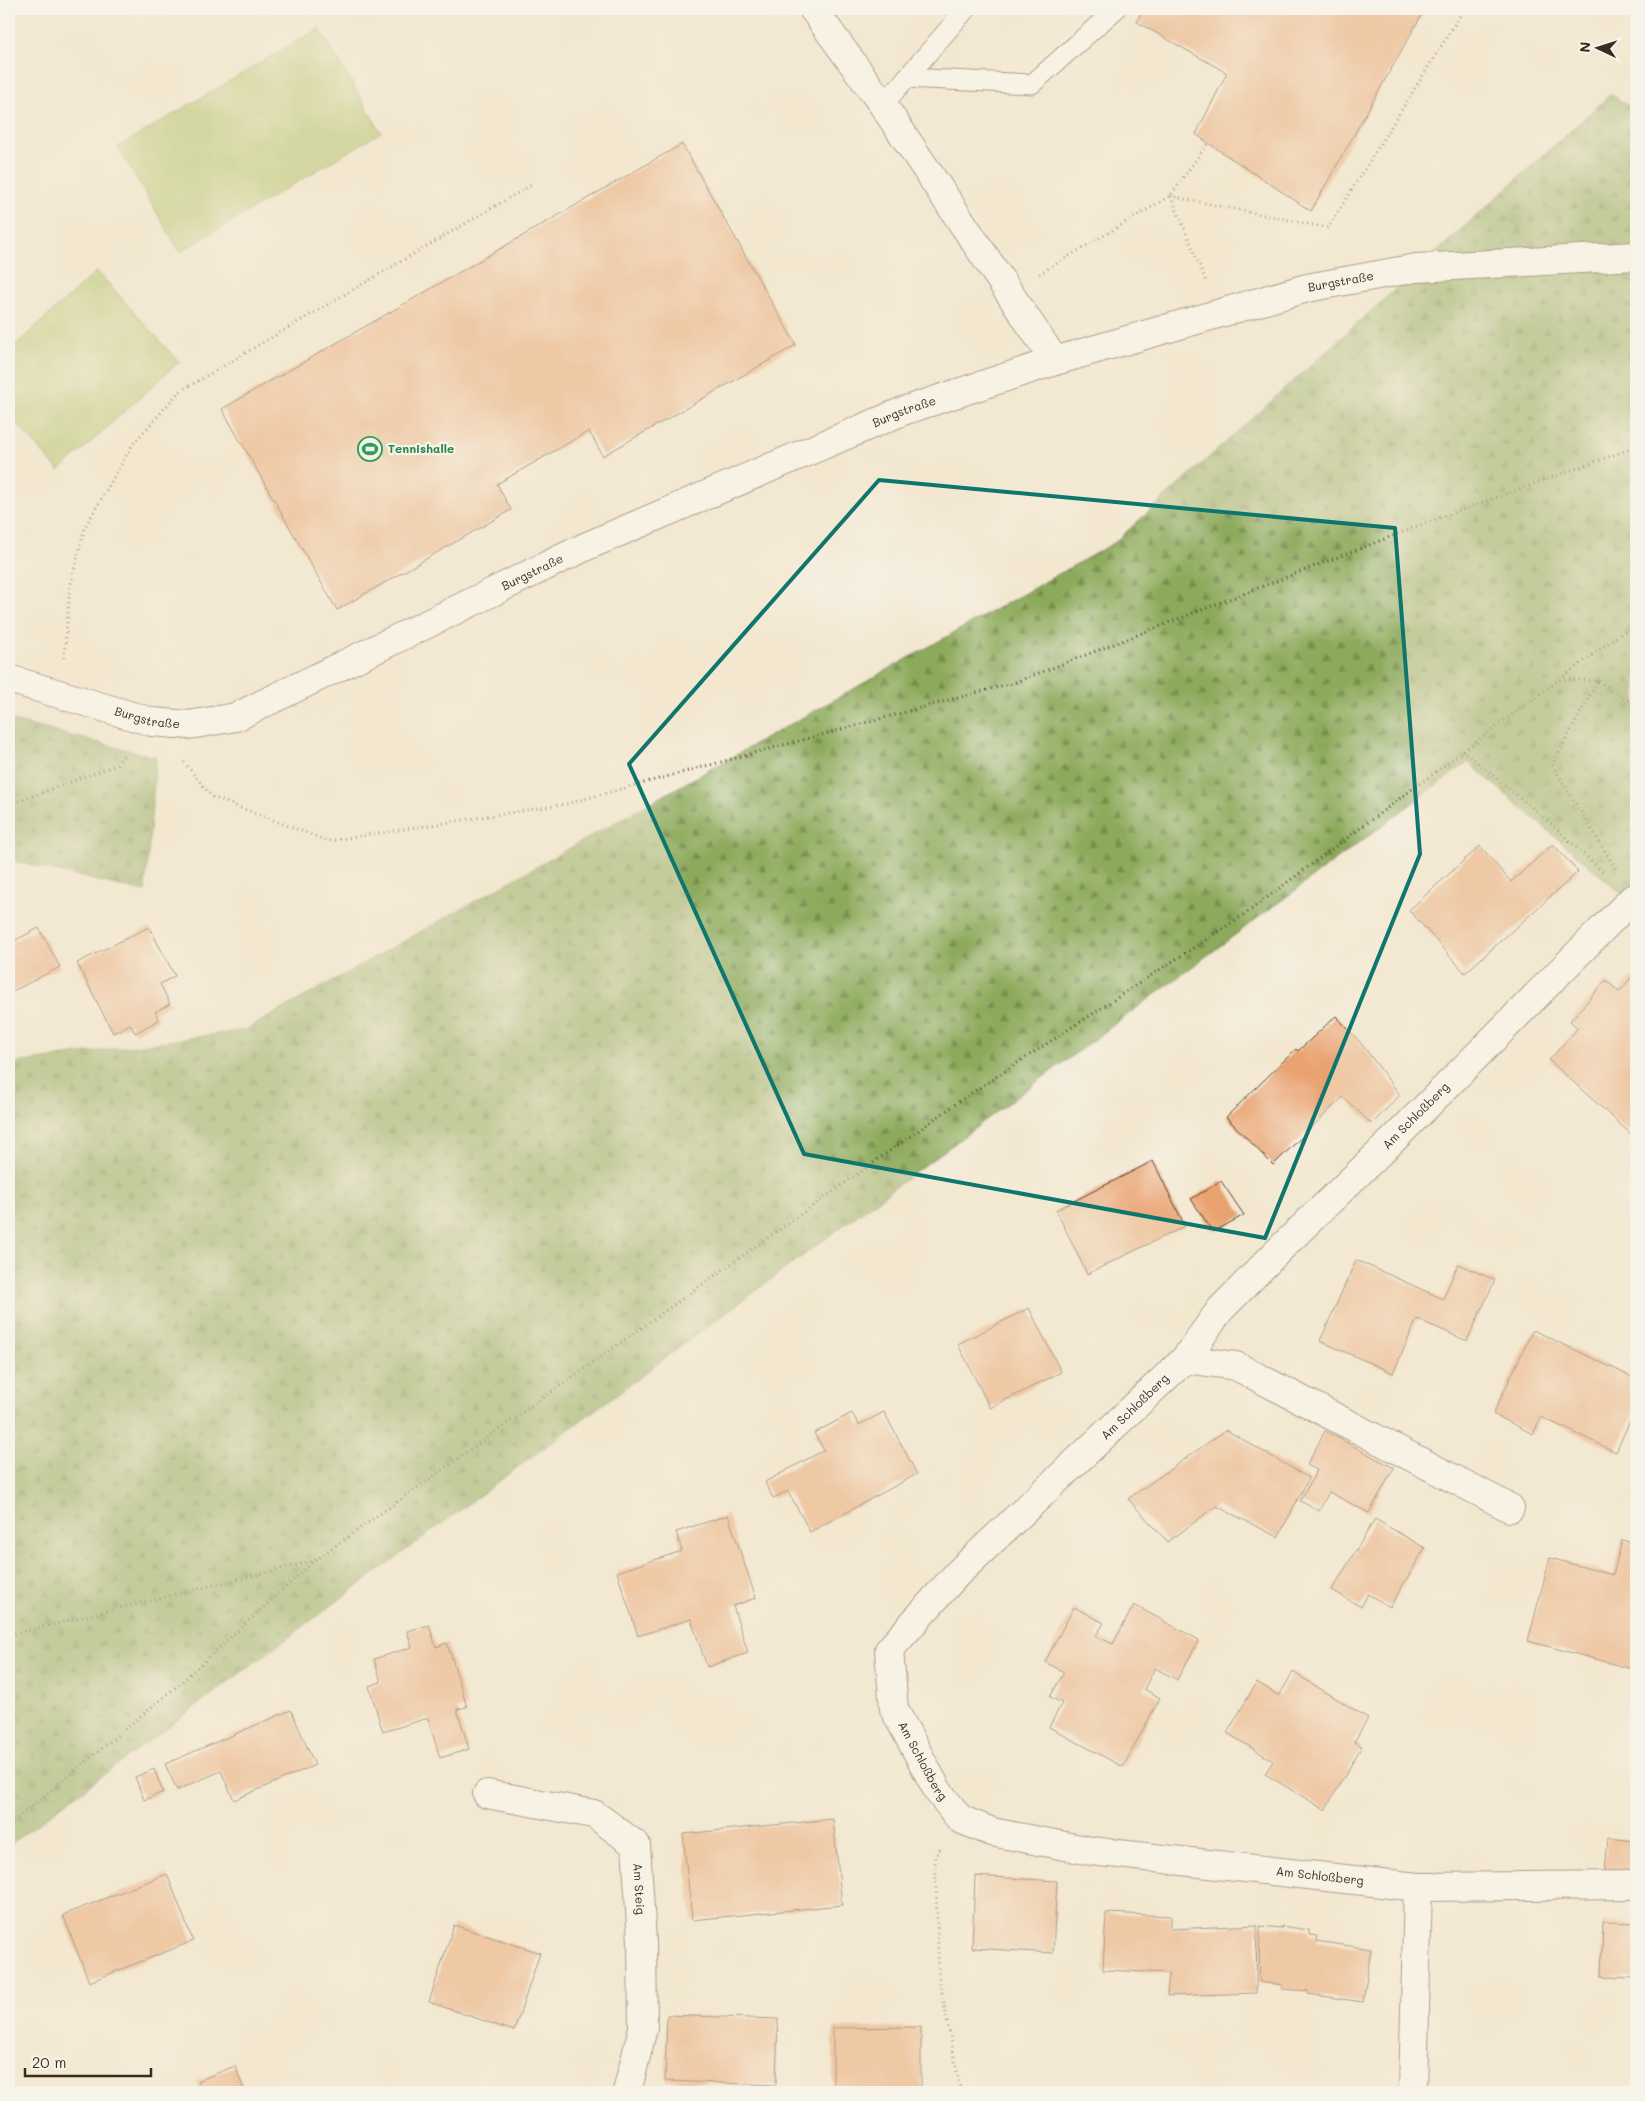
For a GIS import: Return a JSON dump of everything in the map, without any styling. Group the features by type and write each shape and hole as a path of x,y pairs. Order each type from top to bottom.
{"street":[{"path":"813,9 883,105 1055,361"},
{"name":"Burgstraße","path":"9,679 152,722 189,725 236,718 587,546 904,410 1055,361 1307,288 1416,268 1636,256"},
{"name":"Am Schloßberg","path":"1632,899 1396,1137 1226,1304 1185,1359 957,1574 889,1650 894,1710 938,1791 960,1819 992,1832 1091,1851 1418,1887 1636,1885"},
{"path":"1185,1359 1236,1366 1510,1508"},
{"name":"Am Steig","path":"487,1794 594,1814 636,1844 642,1942 643,2028 627,2092"},
{"path":"1413,2092 1418,1887"}],"lane":[{"path":"883,105 966,9"},
{"path":"906,78 1032,84 1116,9"}],"path":[{"path":"1170,196 1328,228 1464,9"},
{"path":"1009,292 1170,196 1208,143"},
{"path":"61,696 70,587 85,527 133,444 179,392 531,185"},
{"path":"1170,196 1219,313"},
{"path":"212,797 328,841 566,804 1016,682 1431,522 1636,447"},
{"path":"9,1825 176,1687 314,1561 967,1096 1245,914 1462,750 1636,624"},
{"path":"1559,679 1598,681 1636,706"},
{"path":"1598,681 1552,765 1618,872"},
{"path":"9,805 116,765 152,722"},
{"path":"1462,750 1546,820 1632,899"},
{"path":"9,1636 314,1561"},
{"path":"934,1857 939,1978 961,2092"}],"highlighted area":[{"path":"879,480 1395,528 1420,854 1265,1238 804,1154 629,764"}],"green space":[{"path":"319,28 381,132 180,252 118,147"},
{"path":"1611,94 1636,111 1636,906 1468,762 9,1845 9,1064 245,1030 1114,543"},
{"path":"97,271 179,362 59,471 9,415 9,351"},
{"path":"9,720 156,757 145,892 9,860"}],"building":[{"path":"1143,9 1425,9 1311,211 1196,134 1227,73 1137,22"},
{"path":"682,144 796,345 603,456 589,431 497,484 511,510 337,610 222,409"},
{"path":"1553,844 1578,872 1465,973 1409,910 1480,846 1511,882"},
{"path":"149,927 175,976 160,984 170,1004 155,1012 159,1020 135,1033 130,1024 113,1033 77,963"},
{"path":"39,928 60,967 9,993 9,931 14,941"},
{"path":"1636,972 1636,1131 1632,1135 1549,1060 1578,1028 1570,1021 1606,980 1619,992"},
{"path":"1336,1016 1360,1042 1400,1095 1372,1124 1343,1097 1273,1165 1226,1117 1296,1049 1298,1051"},
{"path":"1153,1161 1185,1226 1087,1274 1056,1210"},
{"path":"1221,1181 1244,1215 1213,1232 1191,1199"},
{"path":"1356,1260 1443,1299 1458,1264 1495,1280 1467,1341 1417,1319 1393,1373 1320,1341"},
{"path":"1029,1308 1061,1372 990,1408 958,1344"},
{"path":"1533,1330 1636,1379 1636,1407 1616,1452 1541,1417 1533,1434 1493,1414"},
{"path":"884,1412 917,1474 810,1532 788,1491 773,1498 765,1482 824,1450 814,1433 852,1413 859,1425"},
{"path":"1226,1430 1309,1478 1278,1537 1216,1506 1168,1542 1128,1499"},
{"path":"1325,1431 1394,1468 1369,1513 1329,1492 1319,1511 1300,1501 1317,1470 1307,1465"},
{"path":"728,1515 756,1598 733,1606 748,1653 707,1667 691,1619 638,1636 617,1572 682,1551 676,1532"},
{"path":"1375,1519 1425,1548 1390,1607 1368,1594 1361,1607 1332,1590"},
{"path":"1622,1540 1636,1544 1636,1670 1528,1641 1550,1558 1613,1575"},
{"path":"1134,1605 1199,1640 1177,1680 1155,1668 1144,1689 1160,1698 1123,1767 1049,1727 1062,1703 1050,1697 1064,1672 1045,1662 1074,1607 1104,1623 1096,1636 1113,1644"},
{"path":"429,1625 436,1647 447,1643 467,1707 457,1709 469,1749 440,1758 428,1718 383,1732 369,1686 381,1682 374,1659 412,1647 407,1631"},
{"path":"1293,1672 1368,1718 1354,1742 1362,1746 1325,1810 1265,1774 1273,1761 1227,1733 1257,1682 1279,1696"},
{"path":"291,1710 315,1765 234,1800 221,1771 177,1790 165,1764"},
{"path":"154,1769 163,1792 144,1800 135,1777"},
{"path":"833,1819 842,1905 692,1920 683,1834"},
{"path":"1608,1838 1636,1841 1636,1875 1605,1872"},
{"path":"167,1874 193,1941 89,1982 63,1915"},
{"path":"975,1876 1057,1881 1053,1953 972,1948"},
{"path":"1106,1913 1171,1916 1171,1929 1257,1925 1256,1993 1167,1996 1169,1973 1103,1970"},
{"path":"1603,1922 1636,1923 1636,1978 1601,1977"},
{"path":"454,1925 540,1953 514,2031 429,2002"},
{"path":"1260,1926 1282,1928 1281,1926 1309,1930 1309,1935 1317,1936 1316,1941 1371,1949 1363,2002 1308,1994 1308,1991 1282,1989 1282,1985 1259,1982"},
{"path":"667,2015 778,2019 776,2085 665,2081"},
{"path":"921,2027 921,2092 833,2092 833,2028"},
{"path":"235,2066 245,2092 201,2092 197,2081"}],"place":[{"name":"Tennishalle","path":"370,449"}]}
